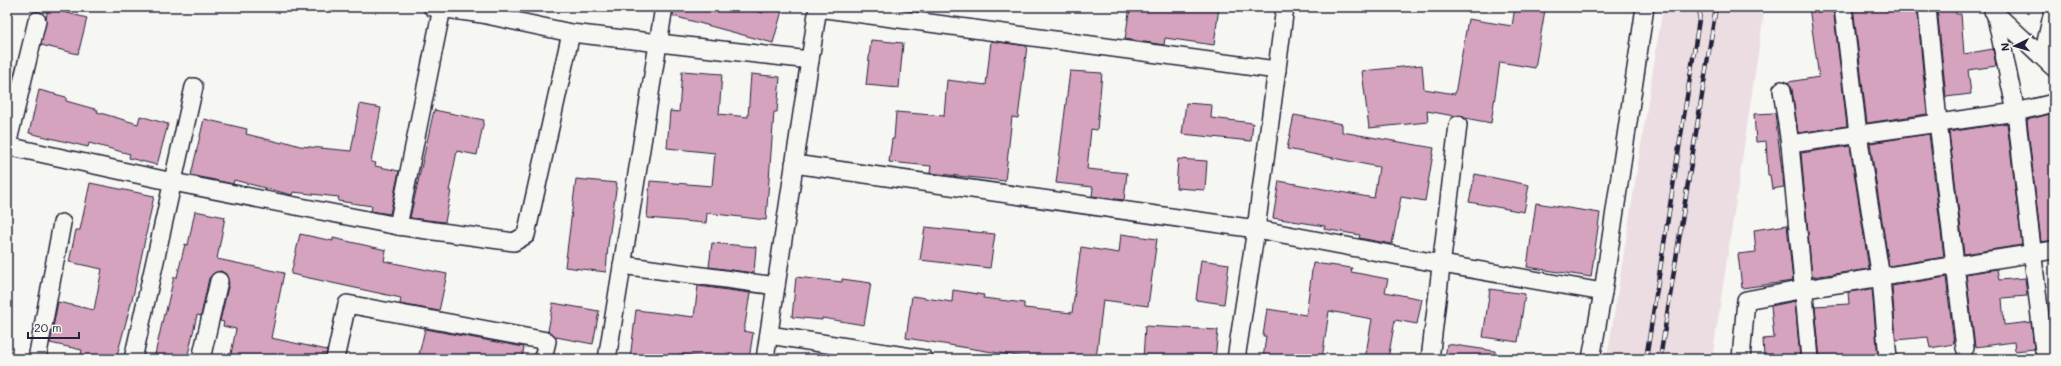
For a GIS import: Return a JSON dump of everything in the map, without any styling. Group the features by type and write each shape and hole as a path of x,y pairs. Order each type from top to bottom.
{"street":[{"path":"608,359 664,7"},
{"path":"1236,359 1256,229 1285,7"},
{"path":"1591,359 1603,292 1645,7"},
{"path":"1843,7 1858,134 1880,278 1888,359"},
{"path":"1928,7 1938,122 1965,348"},
{"path":"2048,62 2054,7"},
{"path":"398,226 437,8 483,11 571,33 810,60"},
{"path":"765,359 818,8 1277,70"},
{"path":"1993,9 2048,62"},
{"path":"1993,9 2016,112 2044,351"},
{"path":"37,21 7,145 173,182 398,226 514,242 526,234 571,33"},
{"path":"133,359 194,87"},
{"path":"1782,90 1790,144 1805,289 1810,359"},
{"path":"1790,144 2016,112 2054,103"},
{"path":"1430,359 1458,124"},
{"path":"794,164 1256,229 1442,264 1603,292"},
{"path":"37,359 62,223"},
{"path":"1741,359 1746,300 1805,289 2054,250"},
{"path":"622,265 776,286"},
{"path":"201,359 219,281"},
{"path":"335,359 347,304 547,341 543,359"},
{"path":"769,335 924,359"}],"shaded area":[{"path":"1663,7 1765,7 1712,359 1607,359"}],"building":[{"path":"674,7 742,7 763,13 764,7 783,7 773,43 673,16"},
{"path":"1130,7 1219,7 1214,45 1165,38 1164,45 1125,39"},
{"path":"1515,7 1545,10 1535,68 1500,62 1491,123 1465,118 1460,115 1454,116 1427,111 1428,122 1369,128 1362,71 1422,65 1424,89 1455,94 1468,19 1512,26"},
{"path":"1809,7 1833,7 1847,126 1798,133 1792,89 1788,82 1819,77"},
{"path":"1853,7 1917,7 1927,114 1867,123"},
{"path":"1937,7 1955,7 1956,14 1961,14 1964,54 1993,49 1996,66 1968,70 1971,94 1946,97"},
{"path":"48,8 87,18 78,54 41,45"},
{"path":"871,40 903,43 899,88 866,85"},
{"path":"991,41 1027,46 1018,118 1012,117 1005,181 930,173 931,166 889,162 892,139 894,139 896,112 944,116 947,80 986,85"},
{"path":"682,71 722,74 719,114 748,117 751,74 780,77 777,112 774,112 766,220 707,213 706,223 647,218 650,181 712,186 715,153 667,148 670,111 679,112"},
{"path":"1070,71 1102,73 1097,130 1091,129 1087,169 1127,173 1124,200 1092,196 1093,187 1056,183"},
{"path":"39,90 66,97 66,101 138,124 140,116 168,124 157,165 129,158 130,154 89,143 88,147 29,133"},
{"path":"1186,103 1212,105 1211,118 1253,123 1251,141 1182,134"},
{"path":"360,104 381,108 371,162 376,163 375,166 399,171 390,214 371,211 372,206 338,201 339,197 293,192 292,195 234,180 233,184 191,175 204,119 247,129 246,134 282,143 283,141 300,146 351,151"},
{"path":"434,110 484,120 477,155 457,151 449,191 451,191 445,222 410,218"},
{"path":"1775,113 1784,187 1772,189 1770,175 1768,175 1766,141 1756,142 1754,114"},
{"path":"2054,113 2054,240 2041,242 2027,120"},
{"path":"1294,115 1342,124 1342,132 1434,148 1425,201 1401,197 1392,244 1359,238 1360,235 1324,229 1325,226 1273,218 1279,181 1374,198 1379,167 1287,149"},
{"path":"2007,123 2022,245 1964,254 1949,132"},
{"path":"1929,134 1944,257 1889,266 1870,143"},
{"path":"1850,146 1869,269 1812,277 1801,153"},
{"path":"1178,159 1207,161 1205,190 1176,188"},
{"path":"1475,174 1529,185 1524,212 1469,202"},
{"path":"576,179 617,183 608,245 606,272 565,267"},
{"path":"90,183 154,196 134,292 116,359 80,359 82,350 50,343 58,302 94,310 102,269 69,262 76,230 80,230"},
{"path":"1536,203 1600,213 1591,277 1527,267"},
{"path":"195,211 225,217 217,259 284,273 271,338 327,350 325,359 230,359 236,329 223,326 224,322 220,321 229,283 226,274 221,271 216,272 209,278 201,316 197,315 187,359 154,359 174,277 177,277 185,244 188,245"},
{"path":"1787,225 1793,281 1742,288 1738,254 1756,252 1754,230"},
{"path":"925,227 995,234 990,268 920,260"},
{"path":"300,234 333,241 333,238 386,250 384,261 447,274 439,311 400,304 401,298 291,274"},
{"path":"1121,234 1157,239 1148,306 1103,300 1096,359 1036,359 906,338 912,296 952,302 953,290 984,295 983,298 1024,303 1024,308 1072,313 1081,247 1119,253"},
{"path":"712,243 756,247 754,273 709,267"},
{"path":"1201,260 1229,264 1224,304 1196,300"},
{"path":"1313,263 1352,268 1351,272 1388,279 1385,292 1422,299 1417,324 1395,320 1388,359 1365,359 1372,319 1329,311 1322,359 1263,359 1266,336 1263,336 1267,309 1306,315"},
{"path":"1997,269 1999,280 2025,278 2027,296 2002,298 2004,325 2031,322 2034,349 2015,351 2014,342 1975,347 1966,274"},
{"path":"796,277 842,282 842,279 871,283 864,325 822,318 822,320 792,317"},
{"path":"1946,277 1954,344 1930,348 1928,337 1896,340 1892,286"},
{"path":"698,286 750,293 744,331 753,333 749,359 713,359 679,354 679,359 630,359 636,310 694,317"},
{"path":"1490,289 1525,294 1518,342 1483,337"},
{"path":"1872,289 1878,359 1820,359 1815,306 1849,304 1848,292"},
{"path":"1795,301 1800,359 1786,359 1785,355 1764,357 1763,339 1774,338 1771,306"},
{"path":"553,303 599,311 593,344 556,337 548,331"},
{"path":"1145,326 1218,330 1215,359 1143,359"},
{"path":"425,329 524,347 522,359 418,359"},
{"path":"1447,344 1495,351 1494,359 1445,359"}],"railway":[{"path":"1646,359 1701,7"},
{"path":"1660,359 1716,7"}]}
